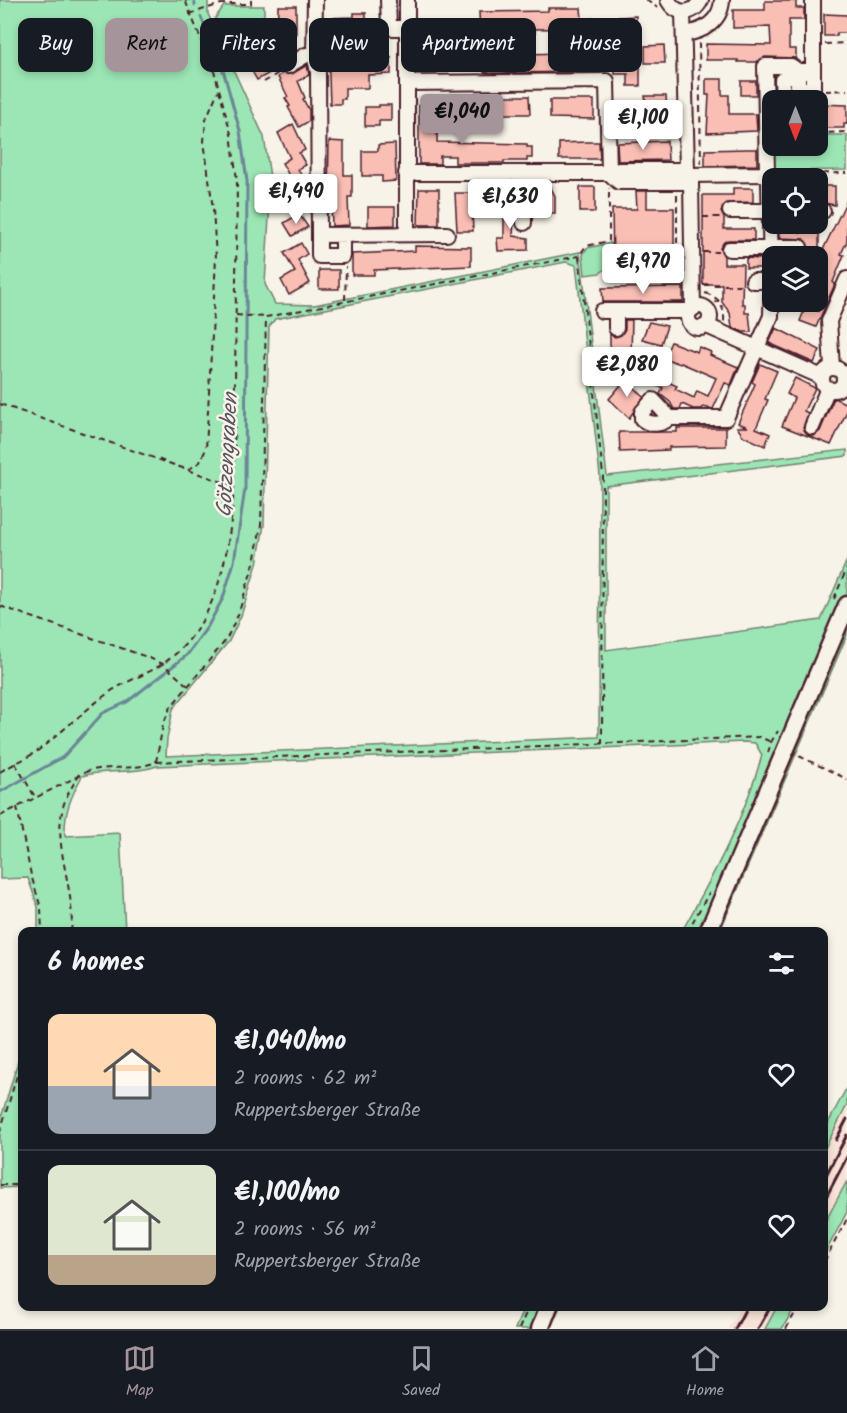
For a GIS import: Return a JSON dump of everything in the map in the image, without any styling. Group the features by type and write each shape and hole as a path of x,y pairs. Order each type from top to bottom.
{"main road":[{"path":"710,927 778,746 847,605"},
{"path":"540,1329 547,1311"}],"street":[{"path":"315,0 315,18"},
{"path":"388,0 389,26 401,28"},
{"path":"407,0 407,18"},
{"path":"668,0 675,9 683,12 695,9 701,0"},
{"path":"684,34 699,32 712,22 718,14 722,0"},
{"path":"798,71 798,89 813,89 813,0"},
{"path":"683,12 680,112 689,176 693,285 697,310"},
{"path":"767,168 765,66 791,66 798,71"},
{"path":"782,90 782,80 798,71 813,71"},
{"path":"318,72 319,256 343,256 343,235"},
{"path":"407,72 407,234"},
{"path":"407,83 607,81 609,173"},
{"path":"406,173 609,173 619,170 689,176 762,174"},
{"path":"524,173 524,223"},
{"path":"730,211 762,211"},
{"path":"319,235 447,234"},
{"path":"729,249 762,248"},
{"path":"812,427 837,381 829,321 847,279"},
{"path":"753,281 762,281"},
{"path":"697,310 688,318 696,328 707,326 756,349 837,381"},
{"path":"616,328 609,311 697,310 710,319 707,326"},
{"path":"670,418 726,418 771,312"}],"path":[{"path":"0,772 38,750 82,712 117,686 163,664 180,649 197,627 214,596 225,565 231,536 234,486 237,180 231,134 219,90 184,0"},
{"path":"189,15 221,4 251,4 251,0"},
{"path":"813,44 847,44"},
{"path":"264,82 279,72"},
{"path":"813,89 847,90"},
{"path":"188,470 200,462 206,449 216,258 213,209 204,141 206,118 219,90"},
{"path":"828,133 847,132"},
{"path":"602,744 603,475 579,256 586,246 609,241 609,173"},
{"path":"828,173 847,173"},
{"path":"701,217 727,217 730,211"},
{"path":"702,252 729,249"},
{"path":"343,256 346,262 345,302"},
{"path":"236,315 266,317 579,256"},
{"path":"693,285 746,285 753,281"},
{"path":"697,310 719,300"},
{"path":"156,762 163,725 170,708 226,640 238,615 254,563 261,525 266,317"},
{"path":"0,404 234,486"},
{"path":"0,606 163,664 188,686"},
{"path":"0,816 80,774 98,768 141,768 156,762 760,737 847,778"},
{"path":"15,763 35,797"},
{"path":"71,927 71,893 61,823 65,799 80,774"},
{"path":"17,807 31,875 41,908 42,927"},
{"path":"0,1132 18,1072"},
{"path":"0,1185 18,1185"},
{"path":"828,1255 847,1219"},
{"path":"519,1329 527,1311"},
{"path":"786,1329 796,1311"}],"shaded area":[{"path":"847,1105 847,1181 828,1217 828,1142"},
{"path":"738,1311 775,1311 765,1329 728,1329"}],"green space":[{"path":"0,0 208,0 210,18 200,18 200,72 234,72 264,137 271,184 265,284 275,304 314,305 580,252 607,476 847,450 847,456 606,486 606,650 821,620 847,560 847,635 722,927 684,927 747,801 762,755 755,743 157,766 82,776 67,812 65,836 120,833 125,927 38,927 38,907 28,878 0,879","holes":["566,262 576,265 600,476 599,737 166,756 173,709 229,641 241,616 257,564 264,525 269,327 275,319"]},
{"path":"224,6 264,6 264,18 215,18"},
{"path":"828,135 847,135 847,170 770,168 771,156 828,156"},
{"path":"611,243 611,265 600,273 585,275 583,255 587,248"},
{"path":"18,1061 18,1187 0,1188 0,1121"},
{"path":"847,1087 847,1105 828,1142 828,1123"},
{"path":"847,1181 847,1212 828,1248 828,1217"},
{"path":"522,1311 558,1311 550,1329 515,1329"},
{"path":"775,1311 793,1311 782,1329 765,1329"}],"building":[{"path":"765,1 796,1 796,8 804,8 804,20 789,20 789,49 796,49 796,58 765,57 756,62 706,60 706,44 771,45 770,27 733,28 733,10 765,10"},
{"path":"278,6 296,6 296,18 278,18"},
{"path":"548,8 581,8 582,18 548,18 548,29 536,29 536,18 479,18 479,12 548,11"},
{"path":"354,13 366,13 366,18 327,18 354,17"},
{"path":"824,14 847,15 847,33 824,36"},
{"path":"636,16 636,18 600,18"},
{"path":"664,45 665,63 645,63 645,46"},
{"path":"548,53 548,72 597,72 490,73 484,72 536,72 536,54"},
{"path":"389,57 391,57 391,74 368,75 368,88 345,88 345,99 341,99 341,104 330,104 329,72 389,72"},
{"path":"307,65 309,75 298,81 309,110 309,121 299,127 288,107 290,106 285,98 288,97 278,77 283,73 292,74"},
{"path":"252,72 272,72 257,80"},
{"path":"615,72 640,72 640,86 628,86 628,74 615,74"},
{"path":"706,79 722,79 722,95 729,95 729,114 756,114 757,131 707,133 709,95 706,95"},
{"path":"741,81 756,81 756,95 741,95"},
{"path":"481,96 529,96 530,114 481,114"},
{"path":"645,96 666,96 667,112 631,112 631,120 617,120 616,103 646,102"},
{"path":"550,100 594,100 594,119 550,118"},
{"path":"828,104 847,105 847,124 844,124 844,128 828,128"},
{"path":"379,105 391,105 391,121 379,121 379,126 365,126 365,107 379,107"},
{"path":"419,105 438,105 437,142 527,144 527,147 532,147 532,158 527,158 527,161 504,161 504,163 455,163 455,156 440,156 440,164 419,164"},
{"path":"293,124 305,150 299,153 306,165 298,169 307,186 302,189 308,199 291,209 285,198 290,196 284,186 292,181 282,163 290,158 278,133"},
{"path":"329,141 344,142 344,175 352,175 352,197 348,197 349,225 332,226 331,197 328,197"},
{"path":"667,141 668,160 618,161 617,143"},
{"path":"599,142 600,159 559,159 559,143"},
{"path":"395,144 396,181 382,182 382,176 362,176 362,151 378,151 378,145"},
{"path":"757,149 757,165 705,166 705,150"},
{"path":"534,186 551,188 555,196 555,213 540,213 540,208 534,208"},
{"path":"828,186 835,186 835,205 828,204"},
{"path":"580,187 595,187 595,212 580,212"},
{"path":"733,188 753,188 753,202 726,203 721,212 724,218 724,229 754,229 754,240 728,240 720,248 724,256 724,264 743,264 742,304 745,304 745,313 749,313 751,332 743,332 732,327 730,313 722,302 722,284 703,284 703,195 733,195"},
{"path":"419,189 439,189 439,225 418,225"},
{"path":"636,191 647,191 647,208 674,208 674,263 613,263 612,209 637,209"},
{"path":"455,193 478,193 478,208 472,208 473,231 457,231"},
{"path":"847,200 847,241 828,300 828,246 825,246"},
{"path":"498,202 515,202 513,236 528,238 528,250 498,251 497,238 504,238 504,216 498,216"},
{"path":"368,207 395,207 395,225 368,226"},
{"path":"299,214 308,227 292,236 284,223"},
{"path":"779,234 819,234 819,246 808,246 804,239 779,238"},
{"path":"301,243 307,254 298,260 310,283 289,295 281,280 295,272 284,253"},
{"path":"415,246 471,247 471,266 374,270 374,275 352,275 352,254 415,251"},
{"path":"746,258 762,259 762,268 746,268"},
{"path":"319,270 339,270 339,289 319,289"},
{"path":"683,287 683,302 603,302 602,288"},
{"path":"804,312 823,312 816,327 800,321"},
{"path":"625,320 632,320 631,353 612,350 610,345 610,334 615,337 621,335 625,329"},
{"path":"649,322 667,326 661,344 642,339"},
{"path":"776,328 820,350 814,363 769,343"},
{"path":"671,342 697,352 699,347 711,352 710,355 738,367 731,385 725,383 713,409 703,407 693,409 682,404 680,409 674,409 670,402 660,394 663,388 641,380 647,365 659,370 657,377 677,386 675,389 694,398 697,391 708,396 716,378 664,358"},
{"path":"760,364 777,371 756,428 770,434 765,446 743,436 737,427 748,427 738,423 755,384 752,382"},
{"path":"795,378 815,388 804,411 808,413 803,428 808,435 814,436 820,431 834,398 847,404 847,411 831,445 782,426 794,398 787,394"},
{"path":"626,379 644,397 629,418 609,399"},
{"path":"677,428 726,428 726,446 669,447 669,450 620,452 619,432 677,432"}],"waterway":[{"name":"Götzengraben","path":"194,0 195,5"},
{"name":"Götzengraben","path":"0,792 63,757 103,713 127,702 187,655 208,626 223,598 234,562 245,489 247,181 240,131 224,73 201,17"}],"railway":[{"path":"836,1140 847,1119"},
{"path":"828,1171 847,1135"},
{"path":"828,1193 847,1157"},
{"path":"735,1329 744,1311"},
{"path":"758,1329 768,1311"}]}
